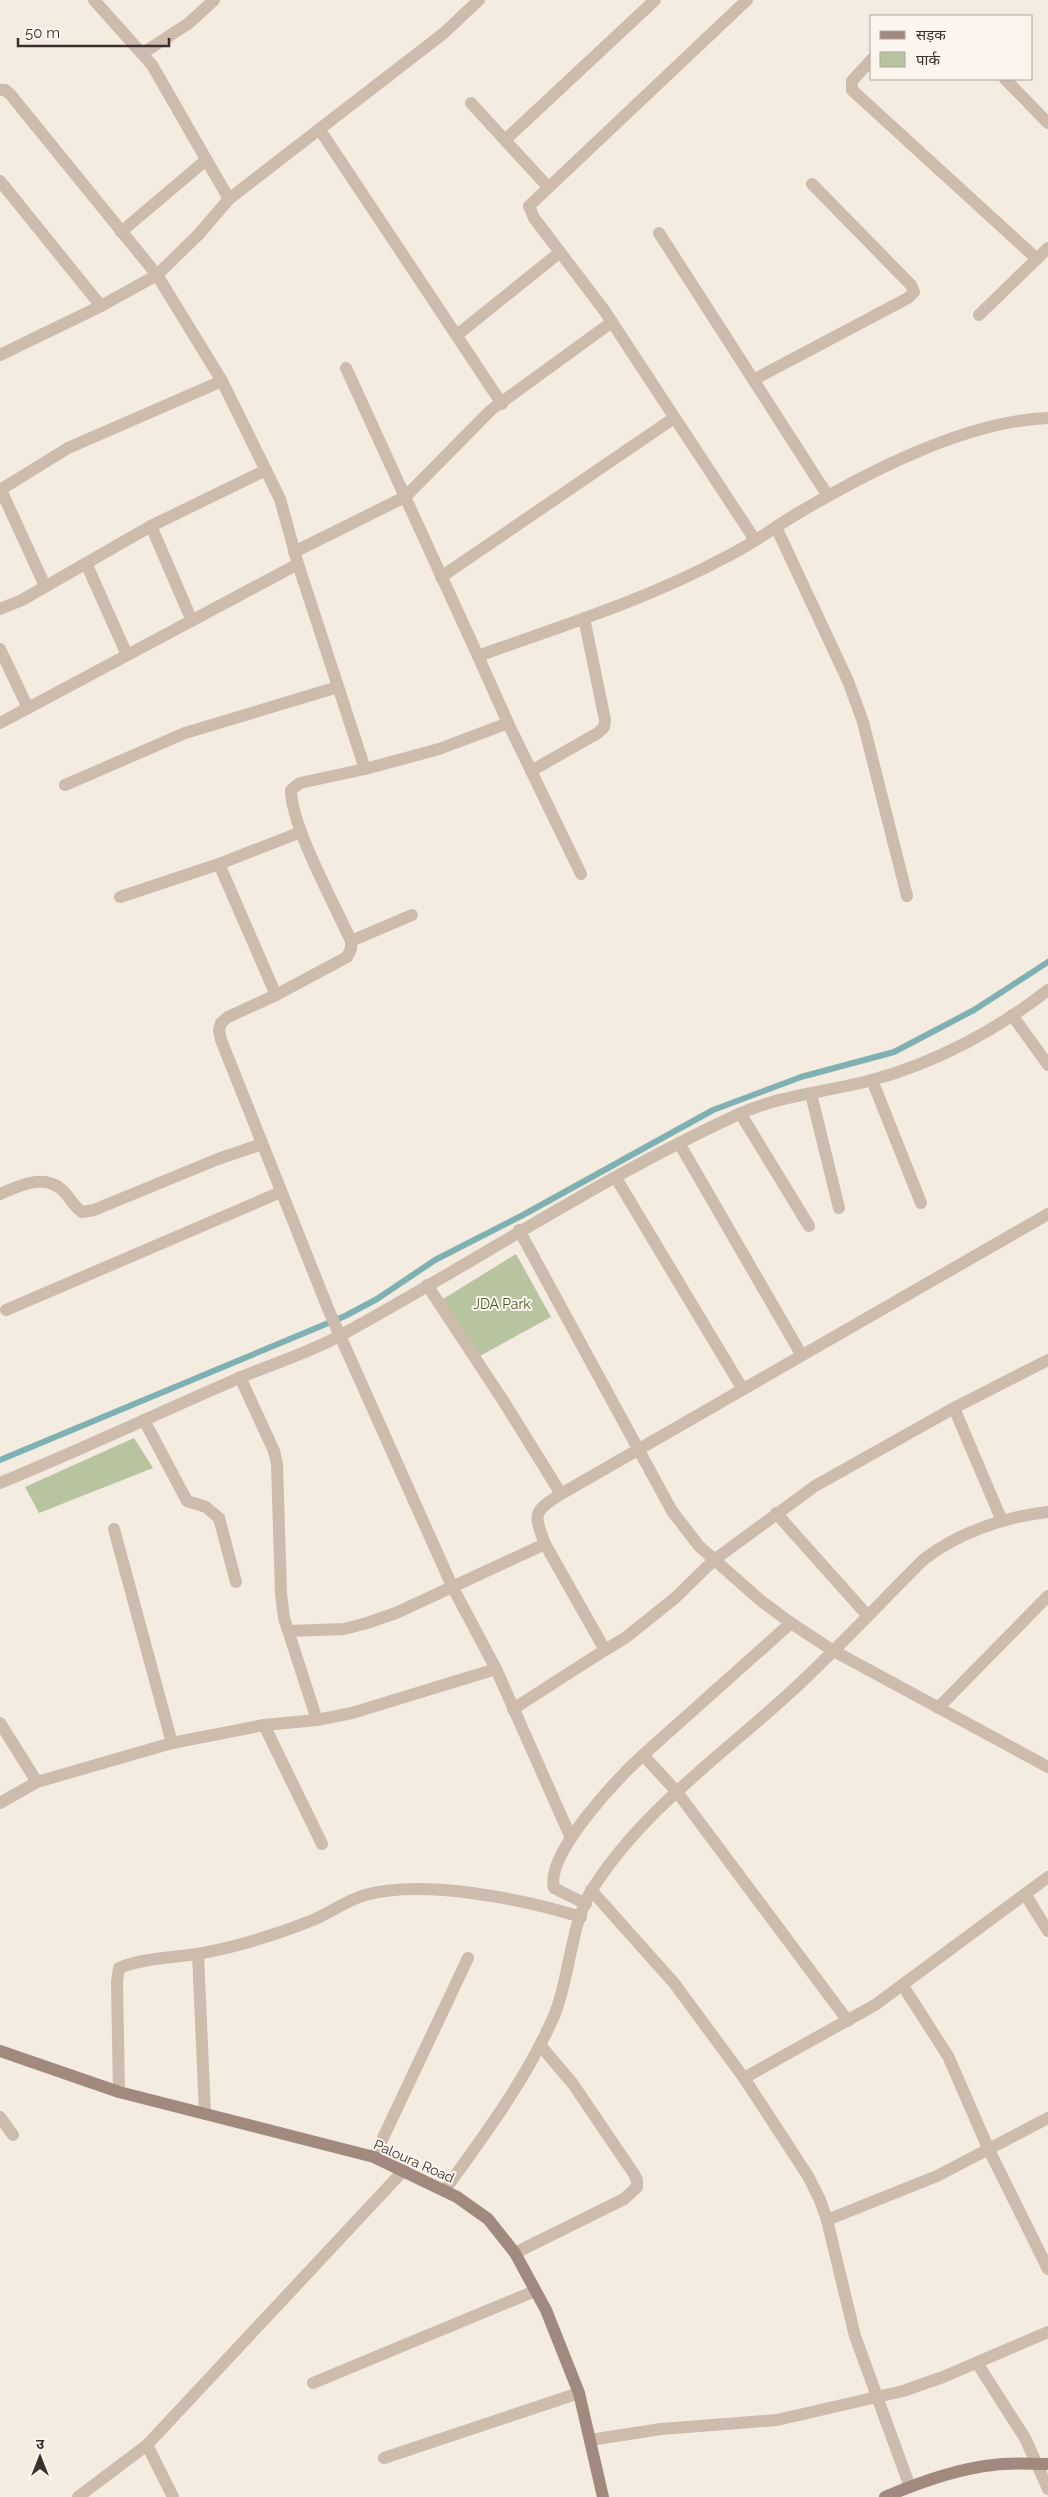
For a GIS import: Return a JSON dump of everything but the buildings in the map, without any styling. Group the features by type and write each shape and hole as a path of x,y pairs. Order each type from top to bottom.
{"main road":[{"name":"Paloura Road","path":"0,2051 119,2092 374,2157 458,2197 488,2219 515,2254 546,2310 579,2394 603,2497"},
{"path":"885,2497 910,2487 975,2468 995,2464 1043,2464"}],"street":[{"path":"94,0 143,53 163,82 229,200"},
{"path":"143,53 189,23 214,0"},
{"path":"0,355 101,306 157,275 199,234 229,200 444,33 479,0"},
{"path":"505,140 655,0"},
{"path":"747,0 535,199 530,206 530,212 612,322 755,540"},
{"path":"870,61 852,82 852,90 1037,259"},
{"path":"1006,80 1048,123"},
{"path":"0,90 5,90 10,94 157,275 222,381 280,499 296,558 365,769"},
{"path":"471,103 548,187"},
{"path":"320,130 502,404"},
{"path":"122,232 206,160"},
{"path":"0,181 101,306"},
{"path":"754,379 908,298 914,292 906,279 812,184"},
{"path":"659,233 828,496"},
{"path":"979,315 1048,248"},
{"path":"457,335 559,253"},
{"path":"0,722 192,621 296,558 405,497 491,410 502,404 612,322"},
{"path":"346,368 508,723 581,874"},
{"path":"45,586 0,490 68,448 222,381"},
{"path":"441,577 674,418"},
{"path":"478,656 644,596 725,558 828,496 880,468 945,442 1005,423 1048,418"},
{"path":"0,609 45,586 151,526 266,470"},
{"path":"151,526 192,621"},
{"path":"776,527 848,681 863,722 907,896"},
{"path":"86,563 127,654"},
{"path":"531,771 598,733 604,727 604,711 584,618"},
{"path":"0,649 28,708"},
{"path":"65,784 185,733 338,687"},
{"path":"508,723 439,749 294,786 291,790 291,798 301,832 351,941 351,949 346,957 276,995 228,1017 221,1023 219,1030 221,1040 329,1311 452,1586 496,1669 512,1709 571,1838"},
{"path":"120,897 219,864 301,832"},
{"path":"219,864 276,995"},
{"path":"351,941 412,915"},
{"path":"0,1483 339,1332 427,1285 519,1230 679,1143 740,1113 775,1101 872,1080 917,1066 962,1044 1012,1015 1048,990"},
{"path":"1012,1015 1048,1065"},
{"path":"872,1080 920,1203"},
{"path":"811,1094 839,1208"},
{"path":"740,1113 809,1226"},
{"path":"679,1143 801,1354"},
{"path":"0,1194 24,1184 50,1183 61,1189 73,1206 82,1212 94,1210 218,1159 262,1144"},
{"path":"616,1178 742,1388"},
{"path":"6,1310 281,1192"},
{"path":"605,1650 545,1544 535,1519 538,1509 560,1494 742,1388 1048,1214"},
{"path":"519,1230 683,1528 714,1560 791,1623 832,1650 1048,1768"},
{"path":"427,1285 504,1402 560,1494"},
{"path":"512,1709 626,1638 675,1598 714,1560 815,1486 954,1408 1048,1360"},
{"path":"240,1377 274,1451 277,1464 281,1594 284,1618 317,1720"},
{"path":"954,1408 1002,1521"},
{"path":"144,1420 187,1501 206,1507 219,1518 236,1582"},
{"path":"444,2191 511,2094 540,2045 555,2014 581,1917 591,1890 621,1851 677,1792 794,1689 922,1560 943,1544 1002,1521 1048,1512"},
{"path":"776,1513 868,1615"},
{"path":"114,1529 172,1743"},
{"path":"289,1631 344,1629 367,1623 396,1613 545,1544"},
{"path":"938,1708 1048,1596"},
{"path":"586,1904 559,1892 554,1888 552,1881 571,1838 606,1790 791,1623"},
{"path":"0,1804 37,1782 172,1743 264,1725 317,1720 352,1713 496,1669"},
{"path":"0,1723 37,1782"},
{"path":"264,1725 322,1844"},
{"path":"643,1755 677,1792 848,2021"},
{"path":"744,2078 848,2021 903,1986 1048,1877"},
{"path":"119,2092 117,1982 119,1968 131,1963 198,1954 250,1942 312,1920 363,1896 400,1890 417,1889 501,1898 550,1908 581,1917"},
{"path":"591,1890 660,1965 744,2078 808,2176 820,2200 826,2220 855,2336 910,2487"},
{"path":"1025,1894 1048,1931"},
{"path":"198,1954 205,2114"},
{"path":"374,2157 468,1958"},
{"path":"903,1986 944,2049 989,2150 1048,2269"},
{"path":"515,2254 624,2199 637,2187 637,2180 634,2174 573,2084 540,2045"},
{"path":"0,2117 13,2134"},
{"path":"826,2220 937,2176 1048,2118"},
{"path":"78,2497 147,2445 404,2170"},
{"path":"313,2383 535,2291"},
{"path":"590,2440 661,2429 777,2420 878,2397 922,2386 1048,2332"},
{"path":"977,2363 1043,2464 1048,2489"},
{"path":"384,2458 579,2394"},
{"path":"147,2445 173,2497"}],"green space":[{"name":"JDA Park","path":"516,1254 551,1317 478,1357 443,1299"},
{"path":"134,1438 153,1468 39,1513 25,1487"}],"waterway":[{"path":"0,1460 345,1316 377,1299 435,1260 523,1215 713,1110 801,1077 894,1052 974,1010 1048,962"}]}
